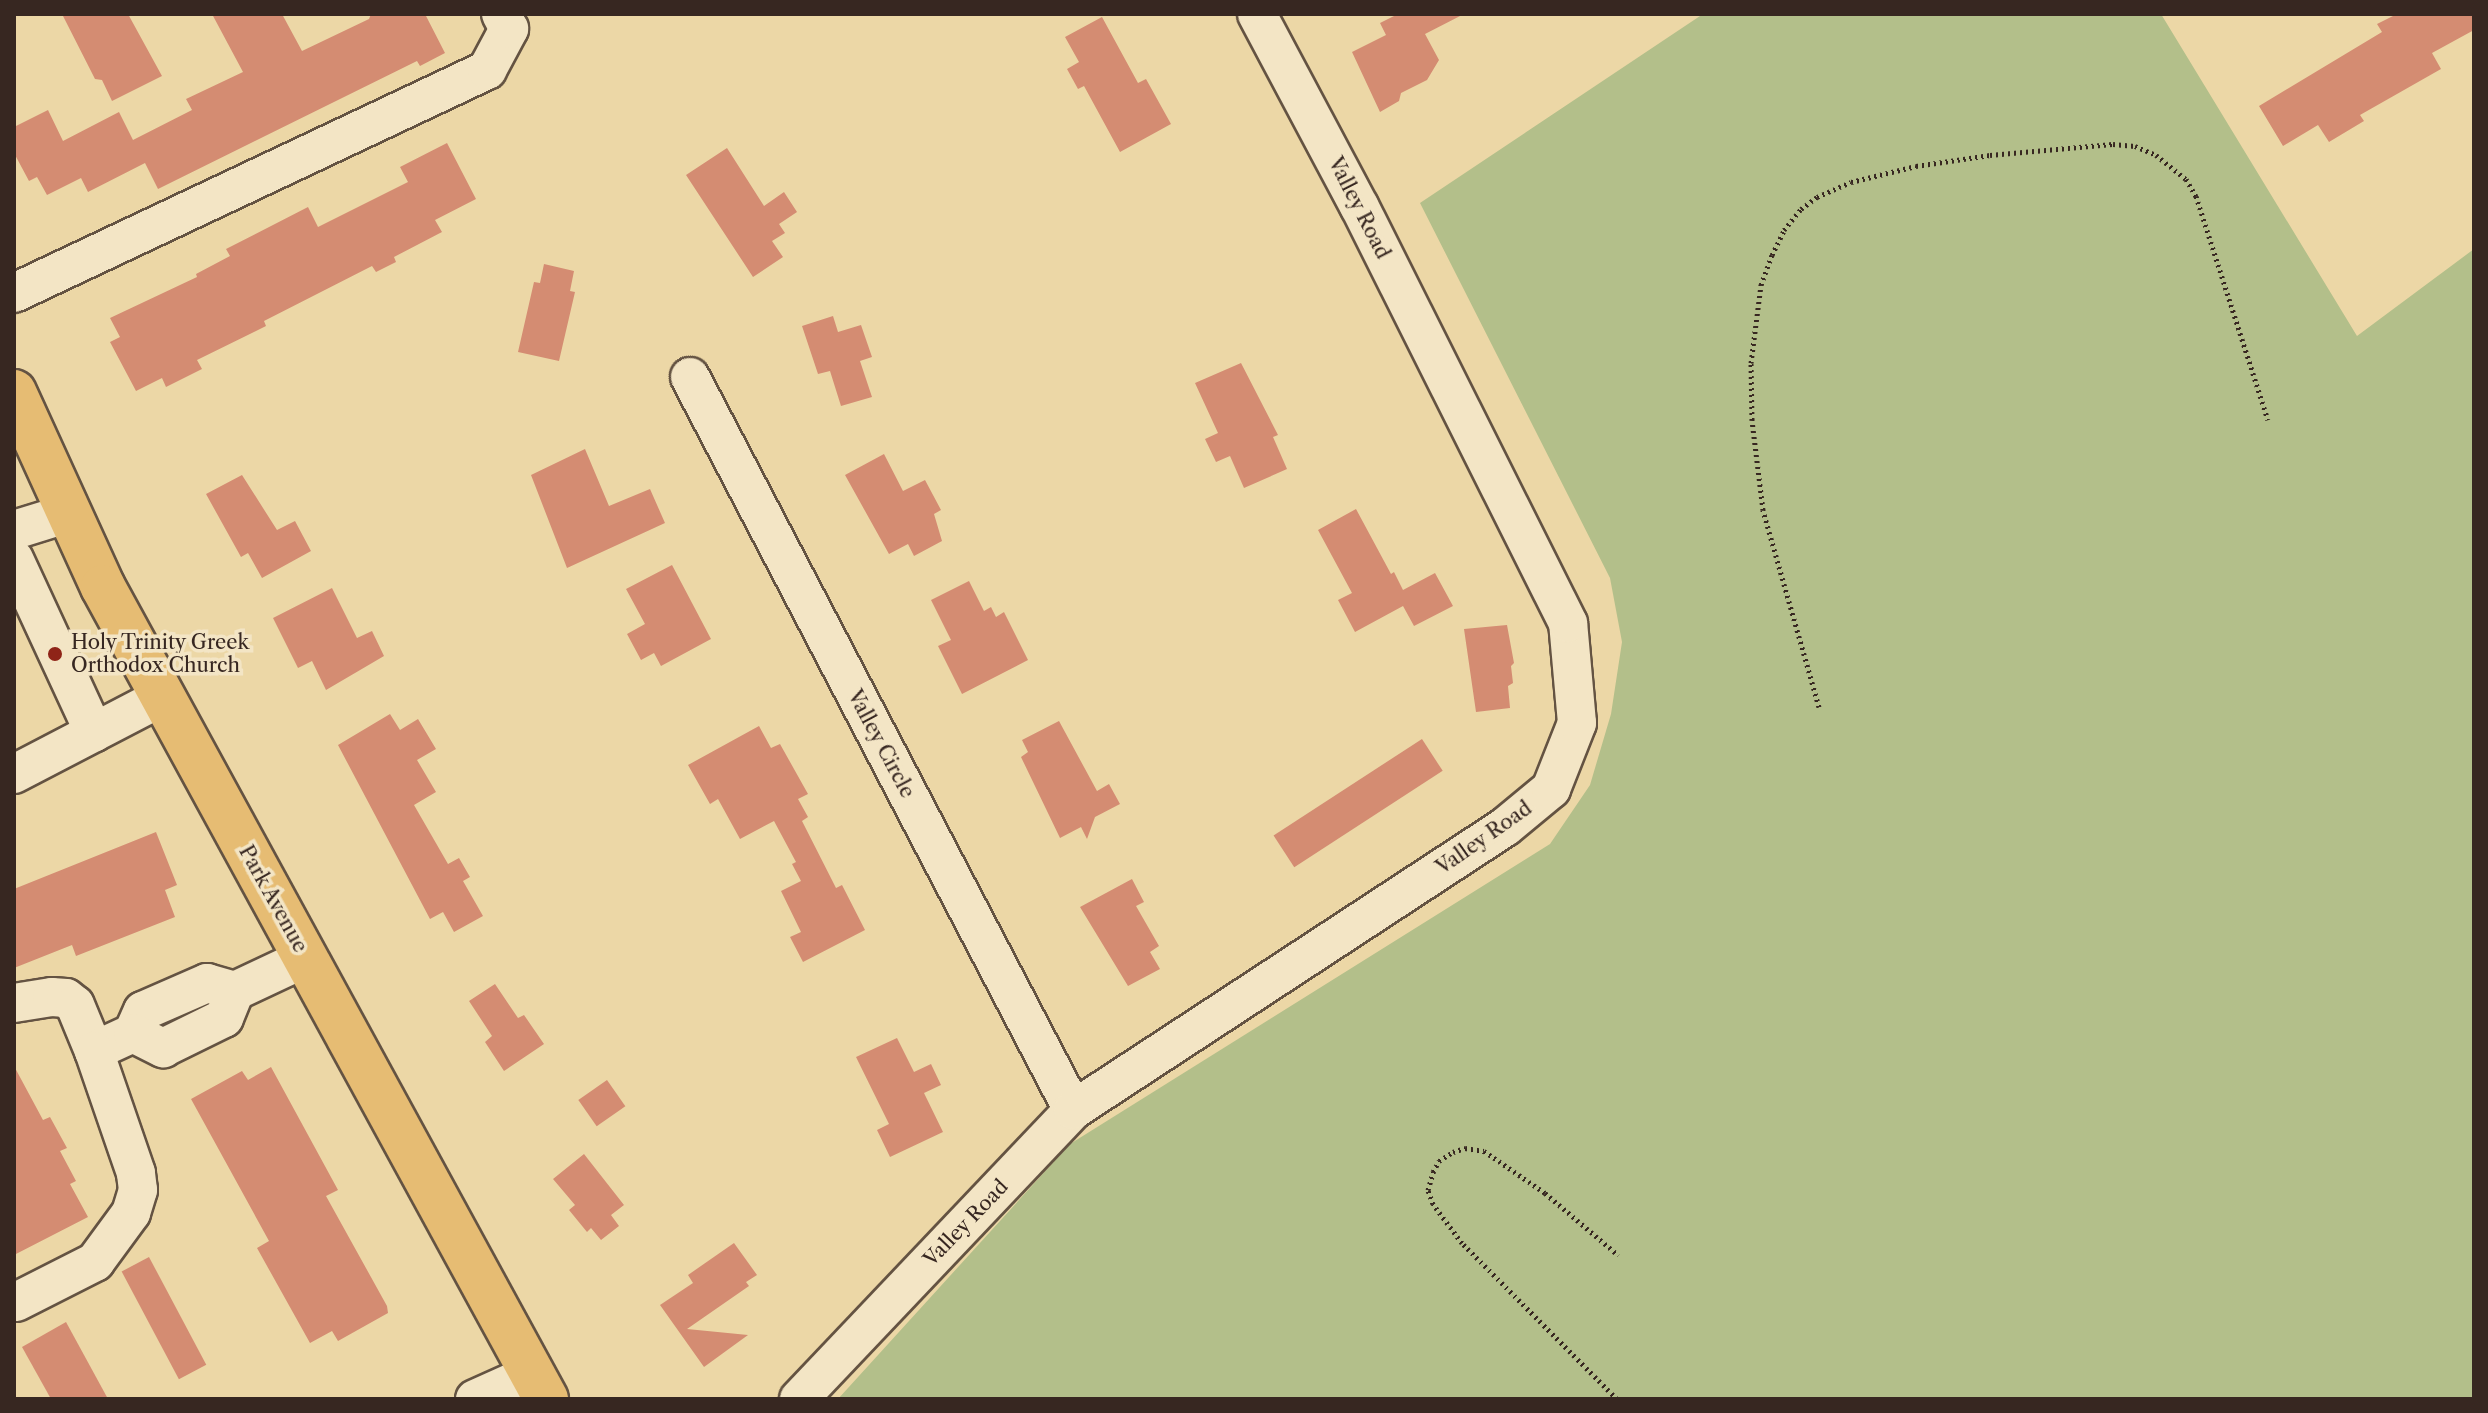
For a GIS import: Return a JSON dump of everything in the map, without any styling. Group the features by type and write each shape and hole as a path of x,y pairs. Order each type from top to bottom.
{"main road":[{"name":"Park Avenue","path":"14,392 103,587 539,1386"}],"street":[{"path":"14,293 487,70 509,29 501,14"},
{"name":"Valley Road","path":"799,1399 1073,1110 1505,827 1551,789 1577,723 1568,623 1359,206 1257,14"},
{"name":"Valley Circle","path":"690,377 1073,1110"},
{"path":"14,530 69,513"},
{"path":"14,559 94,732"},
{"path":"14,774 162,697"},
{"path":"94,1051 133,1033 163,1048 224,1018 235,991 305,958"},
{"path":"14,1003 52,997 66,998 75,1005 136,1173 138,1190 131,1213 95,1262 16,1302"},
{"path":"475,1399 539,1386"}],"path":[{"path":"1819,707 1763,510 1752,420 1751,363 1761,285 1772,255 1784,230 1801,209 1817,197 1851,182 1903,169 1990,155 2113,144 2135,146 2156,155 2186,179 2196,196 2268,420"},
{"path":"1617,1399 1462,1243 1433,1204 1428,1190 1433,1172 1439,1161 1453,1152 1465,1148 1484,1151 1545,1193 1618,1255"}],"green space":[{"path":"1703,14 2161,14 2357,336 2474,249 2474,1399 838,1399 1070,1144 1550,844 1590,785 1611,714 1622,642 1610,578 1420,203"}],"building":[{"path":"62,14 128,14 162,76 112,101 102,80 95,79"},
{"path":"212,14 282,14 302,51 369,19 371,14 425,14 445,53 420,66 417,61 158,189 145,163 88,192 81,178 47,195 37,177 29,181 14,153 14,127 48,110 63,141 119,112 133,140 192,110 186,99 243,72"},
{"path":"1398,14 1464,14 1425,34 1439,60 1427,80 1401,93 1399,101 1380,112 1352,52 1386,35 1380,23"},
{"path":"2397,14 2474,14 2474,30 2432,53 2441,69 2360,115 2364,121 2329,142 2318,125 2283,146 2259,106 2382,32 2377,24"},
{"path":"1102,17 1138,83 1146,79 1171,124 1120,152 1084,86 1078,89 1067,69 1079,62 1065,37"},
{"path":"447,143 476,199 435,220 442,232 394,257 396,262 376,272 372,266 264,321 266,326 197,360 202,369 166,387 162,378 136,391 110,342 120,337 110,318 197,277 196,274 230,256 226,249 308,207 318,227 408,182 400,167"},
{"path":"727,148 764,206 784,192 797,212 779,224 785,233 772,241 783,257 753,277 686,175"},
{"path":"544,264 574,271 570,291 575,292 559,361 518,352 534,282 540,283"},
{"path":"833,316 838,332 861,325 872,357 860,361 872,397 841,406 830,371 818,374 802,326"},
{"path":"1241,363 1278,435 1273,437 1287,469 1244,488 1230,456 1216,462 1205,439 1218,433 1195,383"},
{"path":"585,449 609,506 650,489 665,523 567,568 531,475"},
{"path":"884,454 903,491 925,480 941,510 934,514 942,541 914,556 908,544 889,554 845,475"},
{"path":"242,475 277,530 295,521 311,551 262,578 248,553 241,557 206,494"},
{"path":"1356,509 1403,590 1435,573 1453,606 1414,626 1403,606 1355,632 1338,600 1352,593 1318,530"},
{"path":"672,565 711,639 661,666 654,653 641,660 627,634 645,624 626,589"},
{"path":"969,581 984,611 991,607 996,617 1004,612 1028,660 962,694 938,646 951,640 931,600"},
{"path":"332,588 357,638 372,631 384,656 326,690 312,661 298,668 273,618"},
{"path":"1507,625 1514,663 1511,666 1513,683 1508,686 1510,708 1476,712 1464,629"},
{"path":"390,714 400,730 418,719 436,749 417,760 436,792 414,805 448,864 459,858 470,877 463,881 483,916 454,932 443,912 430,919 338,745"},
{"path":"1059,721 1097,791 1109,784 1120,804 1095,817 1087,839 1081,827 1060,838 1021,757 1028,752 1022,740"},
{"path":"759,726 771,748 780,744 808,794 798,799 808,817 802,821 836,888 842,885 865,930 803,962 790,937 801,932 781,891 801,881 792,864 796,862 774,821 740,839 718,799 710,804 688,765"},
{"path":"1422,739 1443,771 1294,867 1274,835"},
{"path":"156,832 177,885 165,890 175,917 76,956 72,945 14,968 14,889"},
{"path":"1132,879 1144,902 1136,906 1159,946 1150,952 1160,969 1128,986 1080,907"},
{"path":"495,984 518,1018 524,1015 544,1044 504,1071 485,1042 492,1036 469,1001"},
{"path":"897,1038 914,1072 931,1064 941,1085 924,1093 943,1132 890,1157 877,1130 889,1124 856,1057"},
{"path":"14,1066 43,1120 50,1117 67,1148 60,1151 76,1181 70,1184 88,1217 14,1255"},
{"path":"271,1067 338,1190 326,1196 387,1306 388,1313 338,1341 332,1331 310,1343 257,1248 269,1241 191,1099 242,1071 248,1080"},
{"path":"607,1080 625,1106 597,1126 578,1100"},
{"path":"584,1154 624,1205 611,1215 619,1226 601,1240 591,1228 587,1232 569,1210 575,1205 553,1179"},
{"path":"734,1243 757,1275 746,1282 749,1286 687,1329 748,1335 704,1367 660,1305 693,1283 688,1275"},
{"path":"149,1257 206,1365 179,1379 122,1272"},
{"path":"66,1322 108,1399 51,1399 22,1347"}],"place":[{"name":"Holy Trinity Greek Orthodox Church","path":"55,654"}]}
